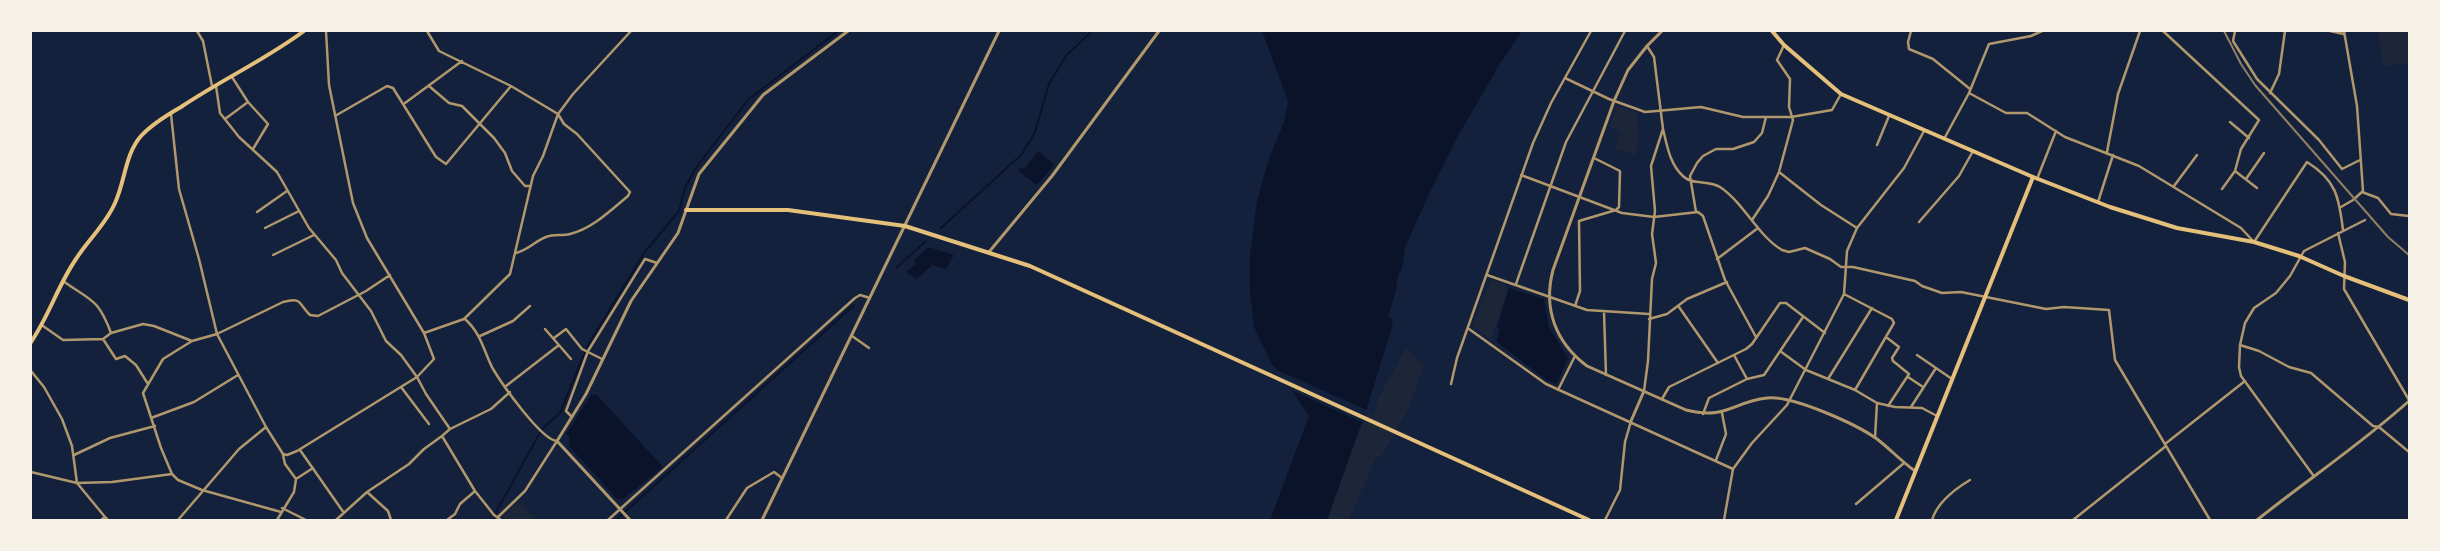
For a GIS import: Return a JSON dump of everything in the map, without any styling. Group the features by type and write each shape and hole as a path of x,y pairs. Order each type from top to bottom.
{"main road":[{"path":"31,342 43,326 75,259 112,209 135,143 145,132 171,113 214,85 280,48 304,31"},
{"path":"1772,31 1784,45 1841,94 2035,178 2098,202 2177,228 2254,242 2299,256 2344,276 2409,300"},
{"path":"1896,520 1984,297 2035,178"},
{"path":"686,210 788,210 905,226 1030,266 1588,520"}],"street":[{"path":"198,31 220,113 253,150 277,172 314,235 328,248 342,273 359,294 386,340 417,377 426,394 450,429"},
{"path":"282,454 287,455 300,450 417,377 434,359 424,333 391,274 367,238 353,203 329,85 326,31"},
{"path":"427,31 439,50 511,86 558,114 564,124 577,134 630,192 628,196 607,214 584,229 569,235 544,237 528,250 516,254"},
{"path":"424,333 464,319 510,274 530,186 558,114 573,94 631,31"},
{"path":"442,436 475,491 494,515 499,518 525,491 586,394 631,301 678,233 699,174 750,108 768,90 848,31"},
{"path":"762,520 999,31"},
{"path":"989,252 1052,176 1159,31"},
{"path":"1451,384 1457,358 1469,329 1521,175 1550,103 1591,31"},
{"path":"1516,284 1566,142 1625,31"},
{"path":"1661,31 1628,70 1614,101 1553,270 1549,297 1554,323 1562,340 1575,356 1587,366 1686,410 1703,414 1722,413 1763,398 1790,399 1875,438 1915,470"},
{"path":"1911,31 1908,42 1909,49 1933,59 1970,89"},
{"path":"1944,139 1969,93 1988,44 2032,36 2042,31"},
{"path":"2107,153 2118,94 2140,31"},
{"path":"2163,31 2259,120 2241,149 2234,171 2222,189"},
{"path":"2235,31 2234,40 2240,52 2270,93 2319,140 2342,169 2360,160"},
{"path":"2270,93 2278,74 2285,31"},
{"path":"2330,31 2344,32 2357,106 2362,192"},
{"path":"1752,221 1768,196 1779,172 1793,120 1789,107 1791,82 1777,60 1784,45"},
{"path":"1647,46 1654,57 1663,129 1670,158 1683,177 1690,181 1703,181 1720,187 1758,228 1782,250 1789,252 1805,248 1830,259 1841,267 1915,281 1922,286 1942,293 1960,292 2046,309 2064,307 2109,310 2115,360 2210,520"},
{"path":"404,103 462,61"},
{"path":"231,76 248,102 268,124 253,150"},
{"path":"1565,78 1614,101 1645,112 1701,106 1739,116 1791,117 1832,110 1841,94"},
{"path":"335,116 387,86 393,88 436,157 446,164 511,86"},
{"path":"429,86 449,103 462,106 505,153 512,171 525,186 530,186"},
{"path":"1969,93 2006,113 2027,113 2065,137 2139,166 2241,228 2254,242 2307,162 2331,180 2341,207 2343,230"},
{"path":"225,120 248,102"},
{"path":"171,113 179,188 217,334 282,454 285,464 296,479"},
{"path":"1877,146 1889,116"},
{"path":"1696,212 1690,181 1694,168 1703,156 1716,149 1733,149 1759,138 1766,117"},
{"path":"2230,122 2249,138"},
{"path":"1606,520 1620,490 1626,433 1644,391 1648,361 1652,279 1656,263 1652,234 1654,217 1651,166 1663,129"},
{"path":"1724,520 1733,469 1752,443 1774,422 1790,399 1844,294 1848,267 1847,251 1857,228 1904,168 1924,131"},
{"path":"2035,178 2056,131"},
{"path":"1919,222 1959,176 1973,151"},
{"path":"2246,179 2264,153"},
{"path":"2098,202 2113,155"},
{"path":"2174,186 2197,155"},
{"path":"1576,306 1580,291 1579,221 1582,218 1616,210 1619,206 1620,171 1594,158"},
{"path":"2234,171 2257,188"},
{"path":"1779,172 1821,205 1857,228"},
{"path":"1521,175 1622,213 1654,217 1696,212 1703,216 1717,259 1727,282 1756,337"},
{"path":"257,212 287,191"},
{"path":"2341,207 2362,192"},
{"path":"2362,192 2378,198 2391,214 2409,216"},
{"path":"265,228 299,211"},
{"path":"2314,474 2245,381 2239,367 2240,345 2245,323 2251,312 2276,293 2290,276 2299,256 2304,250 2366,220"},
{"path":"1717,259 1758,228"},
{"path":"2257,520 2314,474 2379,427 2409,400 2344,289 2345,262 2338,233"},
{"path":"273,255 314,235"},
{"path":"572,416 566,411 588,351 645,258 657,263"},
{"path":"306,520 281,510 202,490 178,480 172,474 143,393 163,359 192,342 217,334 283,302 294,299 300,302 310,315 318,316 391,274"},
{"path":"1487,275 1592,312 1649,314"},
{"path":"64,281 91,298 105,316 111,333"},
{"path":"1649,319 1666,314 1695,295 1727,282"},
{"path":"1844,294 1892,319 1894,323 1855,390"},
{"path":"608,520 855,298 860,295 870,298"},
{"path":"1662,400 1669,387 1734,356 1752,344 1780,303 1786,303 1825,333"},
{"path":"480,336 513,320 530,306"},
{"path":"1678,307 1718,363"},
{"path":"1828,379 1872,308"},
{"path":"1604,312 1606,376"},
{"path":"1703,414 1709,398 1747,379 1764,375 1804,316"},
{"path":"464,319 480,336 493,369 540,430 557,441 630,519"},
{"path":"43,326 63,340 103,339 111,333 143,324 154,326 192,342"},
{"path":"545,329 571,359"},
{"path":"554,338 566,329 582,349 602,359"},
{"path":"1469,329 1541,382 1733,469"},
{"path":"852,336 870,348"},
{"path":"1886,337 1900,347 1892,358 1908,372 1908,377 1888,406"},
{"path":"103,339 116,359 125,356 130,358 148,384"},
{"path":"506,386 559,345"},
{"path":"2240,345 2259,351 2289,367 2311,373 2373,426 2379,427 2409,452"},
{"path":"1780,351 1806,370 1855,390 1877,403 1888,406 1922,408 1937,416"},
{"path":"1916,355 1952,378"},
{"path":"1558,390 1575,356"},
{"path":"1734,356 1747,379"},
{"path":"1911,407 1936,368"},
{"path":"31,371 62,419 73,455 77,482 108,520"},
{"path":"151,418 194,402 238,375"},
{"path":"1908,377 1923,387"},
{"path":"2073,520 2245,381"},
{"path":"401,387 428,424"},
{"path":"336,520 367,492 409,464 424,449 450,429 491,409 510,392"},
{"path":"1875,438 1877,403"},
{"path":"1716,460 1726,434 1722,413"},
{"path":"73,455 110,438 154,426"},
{"path":"178,520 239,449 266,427"},
{"path":"300,450 344,513"},
{"path":"1856,504 1904,463"},
{"path":"277,520 281,510 289,501 296,479 313,468"},
{"path":"31,472 77,482 112,482 172,474"},
{"path":"726,520 747,488 774,472 782,478"},
{"path":"1932,520 1934,513 1956,488 1970,480"},
{"path":"447,520 455,514 460,504 475,491"},
{"path":"367,492 388,511 390,520"},
{"path":"101,520 105,516"}],"shaded area":[{"path":"1262,31 1522,31 1501,62 1458,136 1405,247 1402,269 1398,275 1388,318 1391,317 1393,324 1366,411 1327,520 1270,520 1309,416 1281,374 1271,363 1254,327 1250,292 1250,254 1257,201 1268,161 1284,122 1288,101"},
{"path":"2378,31 2409,31 2409,63 2383,66"},
{"path":"1617,105 1637,113 1638,143 1635,155 1615,149 1621,131 1609,127"},
{"path":"1038,151 1054,165 1037,185 1018,171 1021,167 1024,169"},
{"path":"928,247 954,255 946,269 932,265 917,279 906,272 916,264 913,261"},
{"path":"1491,279 1508,286 1491,340 1475,328 1473,324"},
{"path":"1509,288 1544,299 1549,327 1568,358 1555,384 1545,379 1496,341 1500,329 1497,327"},
{"path":"1406,348 1424,366 1407,412 1380,458 1376,457 1349,520 1327,520 1366,411 1374,415 1378,399"},
{"path":"592,394 597,395 663,467 623,499 617,499 569,446 569,436 566,434"},
{"path":"518,501 537,520 503,520 503,515"}],"pier":[{"path":"1270,367 1369,411 1364,423 1286,388"}],"waterway":[{"path":"587,347 644,253 679,211 685,188 695,169 748,100 838,31"},
{"path":"941,228 1022,154 1035,132 1049,84 1066,56 1092,31"},
{"path":"896,268 926,241"},
{"path":"616,520 854,305"},
{"path":"542,429 560,413 585,352"},
{"path":"496,512 540,433"}],"railway":[{"path":"2224,31 2241,64 2255,85 2388,237 2409,255"}]}
